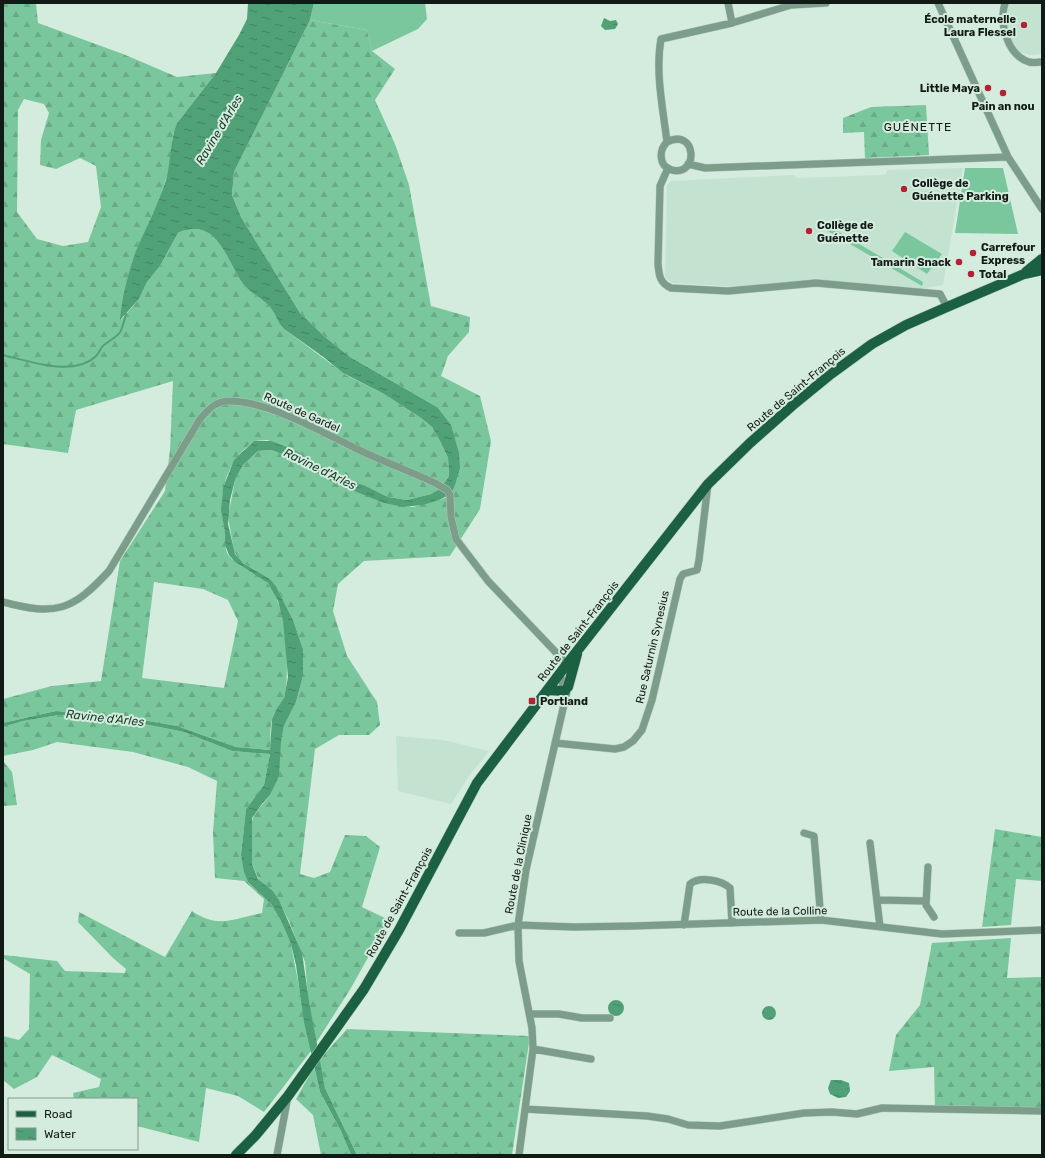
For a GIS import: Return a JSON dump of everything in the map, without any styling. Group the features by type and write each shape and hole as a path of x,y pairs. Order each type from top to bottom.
{"main road":[{"name":"Route de Saint-François","path":"1024,274 1042,259"},
{"name":"Route de Saint-François","path":"236,1155 255,1136 288,1096 364,989 399,930 477,783 578,650 708,484 755,439 845,363 872,344 906,325 947,307 1024,274 1042,270"},
{"path":"548,690 566,691 578,650"}],"street":[{"path":"728,3 732,23"},
{"path":"667,142 659,66 661,39 732,23 791,5 826,3"},
{"path":"938,3 1008,158 1042,209"},
{"path":"996,3 1004,3 1002,23 1012,50 1020,57 1030,62 1042,62"},
{"path":"676,139 686,143 692,156 688,164 678,170 668,168 664,165 660,155 663,146 667,142 676,139"},
{"path":"688,164 705,168 1008,158"},
{"path":"668,168 660,186 658,264 659,276 663,284 671,288 728,291 816,283 940,294 947,307"},
{"name":"Route de Gardel","path":"3,602 29,608 49,610 63,608 78,600 95,586 109,571 200,419 212,406 220,402 229,401 254,403 294,419 441,486 450,495 451,517 456,539 488,581 564,669"},
{"name":"Rue Saturnin Synesius","path":"555,743 615,749 624,747 633,741 642,730 652,700 680,579 684,574 697,570 708,484"},
{"name":"Route de la Clinique","path":"519,1155 533,1049 530,1014 519,961 518,924 526,870 566,691 564,669"},
{"path":"804,833 814,836 821,920"},
{"path":"870,843 880,928"},
{"path":"928,868 926,905 934,917"},
{"path":"684,925 690,884 701,880 717,882 730,888 732,923"},
{"path":"877,900 926,901"},
{"name":"Route de la Colline","path":"459,933 484,933 518,924 574,927 821,920 942,934 1042,930"},
{"path":"530,1014 559,1014 582,1018 610,1018"},
{"path":"533,1049 591,1059"},
{"path":"277,1155 288,1096"},
{"path":"525,1109 660,1117 688,1125 704,1126 728,1126 815,1112 857,1114 882,1108 1042,1111"}],"shaded area":[{"name":"École maternelle Laura Flessel","path":"1009,3 1042,3 1042,54 1029,55 1019,52 1012,42 1006,21"},
{"name":"Collège de Guénette","path":"963,168 943,285 920,289 817,282 740,287 672,283 665,277 667,185 671,181 794,175 797,178 881,175 886,174 887,170"},
{"path":"396,736 443,740 489,751 469,776 451,804 398,791"}],"green space":[{"path":"3,3 36,3 38,23 123,54 177,77 216,73 177,123 173,135 169,169 161,195 141,240 130,270 121,320 139,299 147,282 160,266 178,233 193,229 203,230 217,241 244,285 249,291 269,306 284,329 346,375 384,394 432,427 448,458 449,476 441,488 431,494 407,500 388,497 364,485 340,478 288,447 267,440 254,441 236,460 225,482 223,493 222,506 226,535 226,550 229,556 240,566 262,578 270,586 280,609 286,638 286,690 281,704 272,718 270,750 236,747 177,726 120,716 56,711 3,723 3,699 52,686 101,681 120,561 165,491 170,450 173,381 76,410 68,453 3,444","holes":["24,99 44,104 49,113 41,140 40,165 56,169 80,158 96,166 101,207 88,242 63,246 37,239 17,212 18,110","154,582 203,589 228,600 238,621 224,688 142,678"]},
{"path":"314,3 425,3 427,19 418,29 372,51 367,30 310,20"},
{"path":"310,20 367,30 372,51 395,69 375,100 395,144 409,185 431,306 470,317 469,332 448,356 441,376 480,396 491,441 480,509 450,556 364,561 338,584 333,611 347,656 377,702 380,725 369,735 339,735 315,749 300,874 314,878 330,872 345,835 366,836 380,847 362,907 389,920 351,988 316,1043 308,996 305,962 289,921 277,897 273,891 259,880 252,864 252,821 254,815 270,795 284,726 296,702 303,676 303,649 293,620 276,586 270,579 240,561 234,551 228,517 235,480 243,465 258,451 271,450 293,458 340,485 393,505 413,507 442,499 447,497 455,485 437,407 350,357 324,336 300,313 241,217 232,195 234,172"},
{"path":"926,105 929,155 865,158 864,132 843,133 843,118 871,107"},
{"path":"965,168 1003,168 1018,234 955,233"},
{"path":"829,226 923,282 922,286 826,230"},
{"path":"905,232 942,254 927,274 892,251"},
{"path":"59,715 130,721 184,732 232,751 270,754 264,785 246,809 241,855 248,882 271,904 281,921 291,944 311,1051 264,1112 238,1096 206,1088 199,1142 138,1126 138,1098 74,1098 73,1093 99,1087 101,1079 52,1055 37,1077 14,1089 3,1080 3,1036 19,1040 29,1029 30,974 3,958 3,955 57,961 65,971 125,973 126,969 113,958 78,922 79,912 165,957 192,911 210,920 234,920 262,913 264,899 244,881 215,878 213,832 217,781 188,767 133,752 57,742 33,750 3,756 3,727 23,721"},
{"path":"3,761 12,772 17,805 3,806"},
{"path":"995,829 1042,837 1042,881 1016,879 1011,925 982,927"},
{"path":"1011,938 1007,978 1042,977 1042,1107 935,1111 934,1067 889,1071 896,1035 920,1005 932,943"},
{"path":"347,1029 530,1036 512,1155 357,1155 325,1088 319,1060"},
{"path":"314,1067 320,1092 341,1131 351,1155 321,1155 313,1115 296,1099"}],"water":[{"name":"Ravine d'Arles","path":"248,3 314,3 310,20 234,172 232,195 241,217 300,313 324,336 350,357 437,407 451,425 459,453 460,468 451,494 423,505 403,507 384,503 332,482 293,458 271,450 258,451 243,465 235,480 230,500 228,524 235,554 243,563 270,579 276,586 293,620 303,649 303,676 296,702 284,726 281,742 279,776 270,795 252,818 252,864 258,879 273,891 279,900 302,953 325,1088 357,1155 351,1155 341,1131 320,1092 304,1022 296,965 291,944 281,921 271,904 248,882 244,872 241,855 246,809 264,785 270,754 232,751 184,732 130,721 59,715 23,721 3,727 3,723 56,711 120,716 177,726 236,747 270,750 272,719 284,698 288,677 283,621 278,601 268,583 235,562 229,555 225,545 225,533 221,510 223,488 234,460 254,441 271,441 293,449 340,478 364,485 388,497 407,500 431,494 441,488 449,476 448,458 432,427 384,394 343,373 284,329 269,306 249,291 244,285 217,241 203,230 193,229 178,233 160,266 147,282 139,299 120,320 124,294 133,259 166,180 173,136 177,123 216,73 239,35 247,19"},
{"path":"604,18 610,21 616,20 618,24 615,29 605,30 601,26"},
{"path":"613,1000 619,1000 624,1005 622,1014 619,1016 613,1016 608,1011 608,1005"},
{"path":"769,1006 774,1008 776,1013 774,1018 769,1020 764,1018 762,1013 764,1008"},
{"path":"831,1080 841,1080 849,1083 850,1091 846,1097 838,1098 830,1094 828,1088"}],"waterway":[{"path":"3,355 50,366 63,367 86,363 95,357 103,346 120,333 126,314"}],"place":[{"name":"École maternelle Laura Flessel","path":"1024,25"},
{"name":"Little Maya","path":"988,88"},
{"name":"Pain an nou","path":"1003,93"},
{"name":"Collège de Guénette Parking","path":"904,189"},
{"name":"Collège de Guénette","path":"809,231"},
{"name":"Carrefour Express","path":"973,253"},
{"name":"Tamarin Snack","path":"959,262"},
{"name":"Total","path":"971,274"},
{"name":"Portland","path":"532,701"}],"district":[{"name":"GUÉNETTE","path":"918,127"}]}
